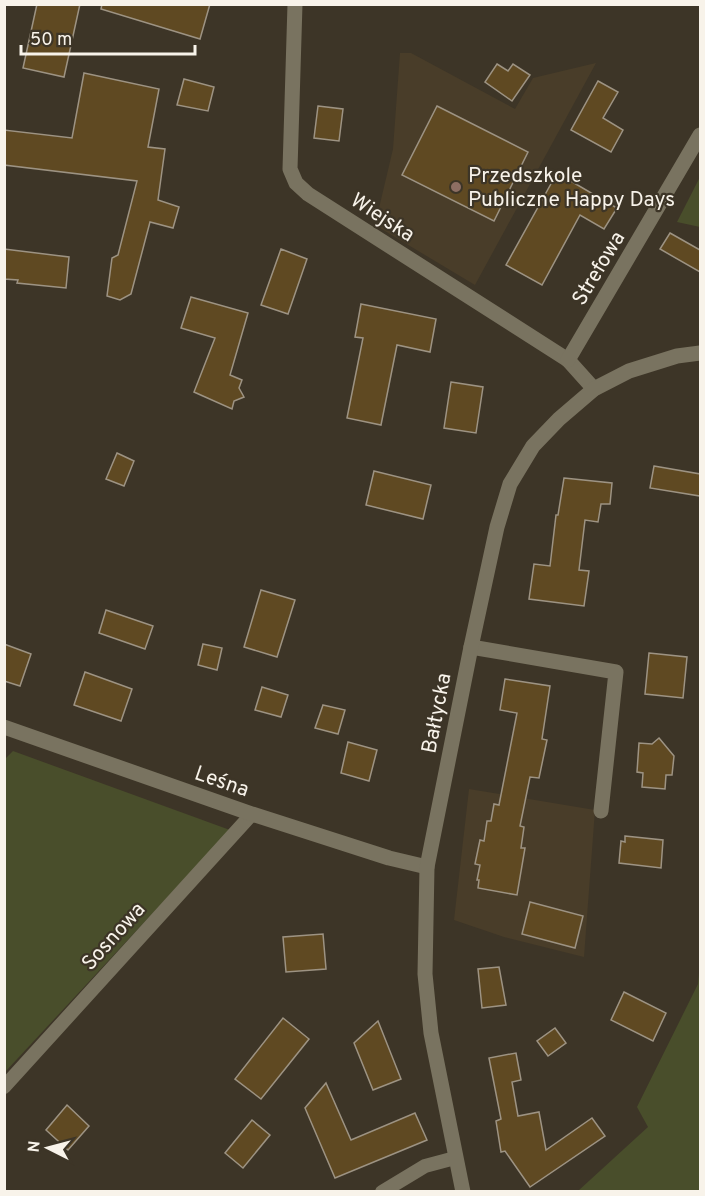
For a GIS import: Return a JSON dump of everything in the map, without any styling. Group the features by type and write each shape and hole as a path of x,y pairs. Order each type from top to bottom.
{"street":[{"name":"Wiejska","path":"295,4 290,169 296,183 308,194 568,360 594,389"},
{"name":"Strefowa","path":"568,360 700,135"},
{"name":"Bałtycka","path":"463,1191 431,1033 425,974 427,867 497,527 510,483 533,446 559,419 594,389 629,371 677,356 700,353"},
{"path":"471,647 616,672 602,811"},
{"name":"Leśna","path":"4,727 252,814 389,858 427,867"}],"lane":[{"name":"Sosnowa","path":"4,1087 252,814"},
{"path":"382,1191 425,1166 455,1158"}],"shaded area":[{"name":"Przedszkole Publiczne Happy Days","path":"400,53 411,53 515,109 533,78 596,63 475,285 375,225 393,149"},
{"path":"469,789 595,810 584,957 504,937 454,920"}],"green space":[{"path":"700,177 700,227 677,222"},
{"path":"13,751 230,830 5,1072 4,760"},
{"path":"700,963 700,1191 578,1191 648,1127 637,1107 698,984"}],"building":[{"path":"37,4 80,4 64,77 23,68"},
{"path":"102,4 210,4 200,39 101,9"},
{"path":"497,64 508,71 513,64 530,75 512,101 485,82"},
{"path":"84,73 159,89 148,147 165,149 158,200 179,207 173,228 150,222 131,294 120,300 107,296 112,258 118,255 137,181 4,165 4,130 72,138"},
{"path":"184,79 214,87 208,111 177,105"},
{"path":"598,81 618,92 603,118 623,130 611,152 571,130"},
{"path":"318,106 343,109 339,141 314,138"},
{"path":"437,106 528,152 494,221 402,175"},
{"path":"557,173 617,208 604,229 580,215 542,285 506,265"},
{"path":"670,233 700,250 700,272 660,249"},
{"path":"4,249 69,257 66,288 17,283 18,280 4,279"},
{"path":"281,249 307,259 288,314 261,305"},
{"path":"191,297 248,313 230,375 242,380 239,388 244,397 234,401 232,409 194,392 215,338 181,328"},
{"path":"361,304 436,319 430,352 397,345 381,425 347,418 363,338 355,337"},
{"path":"451,382 483,387 476,433 444,428"},
{"path":"117,453 134,461 124,486 106,479"},
{"path":"654,466 700,474 700,496 650,488"},
{"path":"374,471 431,485 423,519 366,505"},
{"path":"564,478 612,483 610,504 601,504 598,522 585,520 579,570 589,571 584,606 529,599 534,564 550,566 556,515 558,515"},
{"path":"261,590 295,600 277,657 244,647"},
{"path":"106,610 153,626 145,649 99,633"},
{"path":"4,644 31,654 20,686 4,681"},
{"path":"203,644 222,648 217,670 198,665"},
{"path":"649,653 687,657 683,698 645,694"},
{"path":"85,672 132,689 121,721 74,705"},
{"path":"505,679 550,686 542,739 547,740 539,778 530,777 520,826 524,827 521,848 525,848 517,895 478,888 480,865 475,864 480,840 484,841 487,821 491,821 494,804 499,805 517,713 500,710"},
{"path":"262,687 288,695 281,717 255,710"},
{"path":"323,705 345,710 338,734 315,728"},
{"path":"659,738 674,756 672,775 666,775 665,789 642,787 643,773 637,772 639,743 652,744"},
{"path":"348,742 377,750 369,781 341,773"},
{"path":"625,836 663,840 661,868 619,863 621,841 625,842"},
{"path":"530,902 583,916 575,948 522,934"},
{"path":"323,934 326,969 286,972 283,937"},
{"path":"499,967 506,1005 482,1008 478,969"},
{"path":"624,992 666,1013 653,1041 611,1020"},
{"path":"283,1018 309,1039 261,1099 235,1079"},
{"path":"378,1021 401,1079 373,1090 354,1043"},
{"path":"555,1028 566,1043 548,1056 537,1041"},
{"path":"516,1053 521,1080 512,1082 518,1116 539,1112 546,1150 592,1118 605,1136 530,1187 505,1151 501,1152 496,1121 501,1119 489,1058"},
{"path":"326,1083 351,1140 415,1113 427,1140 335,1178 305,1108"},
{"path":"67,1105 89,1126 68,1150 46,1130"},
{"path":"252,1120 270,1135 243,1168 225,1153"}],"place":[{"name":"Przedszkole Publiczne Happy Days","path":"456,187"}]}
